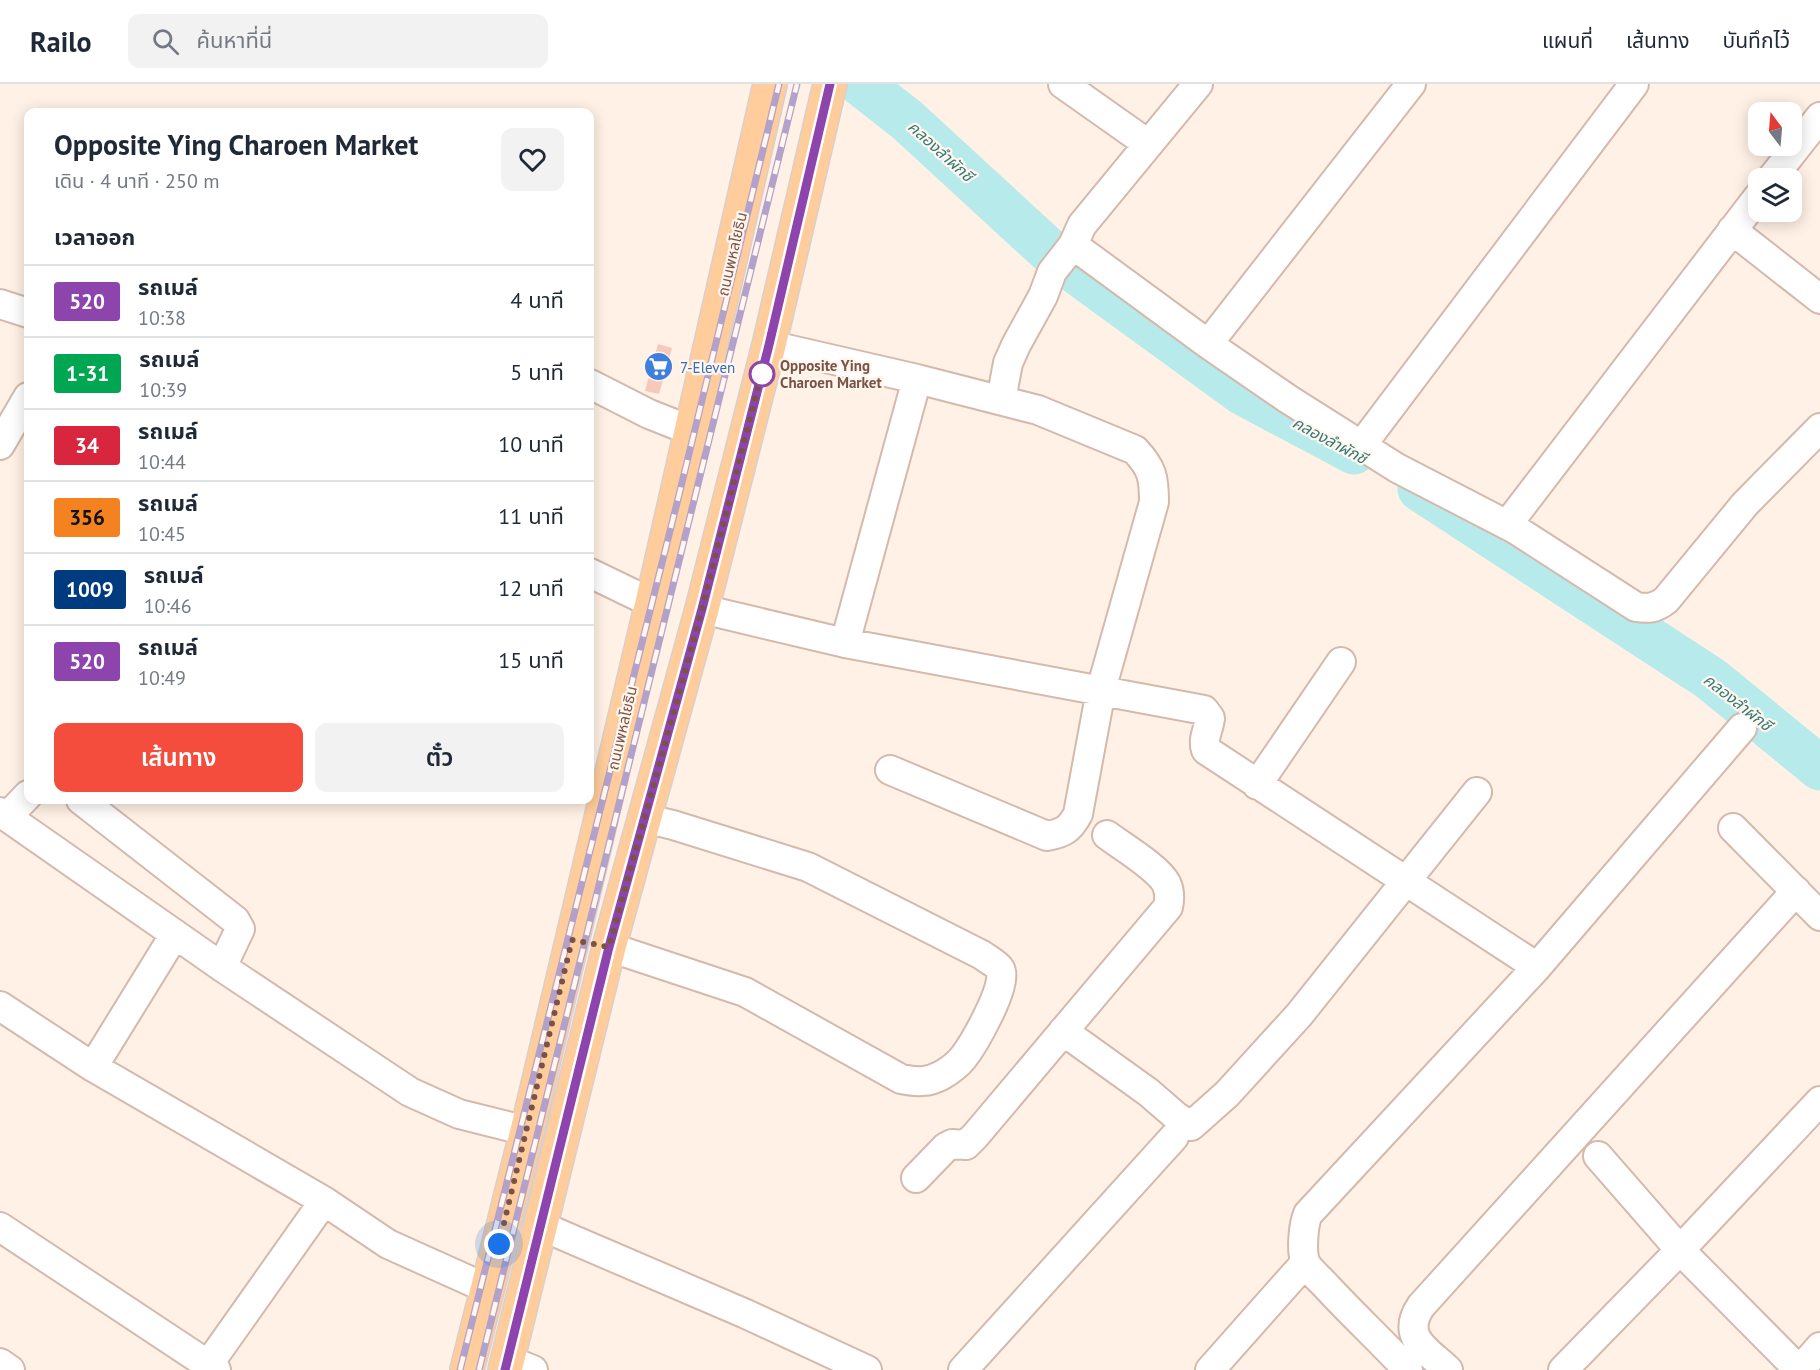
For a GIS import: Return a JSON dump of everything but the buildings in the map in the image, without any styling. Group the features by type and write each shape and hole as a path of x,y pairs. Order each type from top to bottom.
{"main road":[{"name":"ถนนพหลโยธิน","path":"467,1370 527,1131 653,599 770,84"},
{"path":"516,1367 541,1226 611,942 702,609 769,345 830,84"},
{"path":"653,599 675,614 687,614 702,609"},
{"path":"573,935 611,942"}],"street":[{"path":"1064,84 1148,144"},
{"path":"1001,400 1008,363 1016,345 1082,225 1197,84"},
{"path":"1208,344 1411,84"},
{"path":"1361,446 1634,84"},
{"path":"1780,168 1820,117"},
{"path":"1507,525 1748,210"},
{"path":"1732,230 1820,299"},
{"path":"1064,256 1208,344 1361,446 1397,468 1507,525 1586,573 1636,607 1647,609 1657,607 1666,600 1745,504 1820,428"},
{"path":"0,304 24,312"},
{"path":"769,345 1038,410 1135,450 1147,463 1152,475 1154,502 1101,690 1078,814 1072,827 1064,832 1047,836 890,770"},
{"path":"844,643 917,379"},
{"path":"594,386 649,414 692,431"},
{"path":"0,445 24,404"},
{"path":"594,575 653,599"},
{"path":"702,609 844,643 1204,710 1210,718 1204,741 1206,750 1537,967"},
{"path":"1257,785 1341,662"},
{"path":"1408,1370 1376,1335 1354,1317 1305,1263 1303,1240 1305,1221 1312,1208 1537,967 1743,728"},
{"path":"1063,1031 1191,1126 1227,1094 1299,1015 1477,792"},
{"path":"24,798 4,814 222,967 410,1092 459,1114 527,1131"},
{"path":"86,804 235,920 240,929 222,967"},
{"path":"611,942 745,992 901,1079 920,1082 943,1075 962,1060 977,1037 1001,987 1000,968 982,955 808,867 644,818"},
{"path":"1732,828 1820,916"},
{"path":"916,1178 946,1147 952,1144 966,1145 975,1136 1168,907 1170,895 1166,883 1157,871 1107,835"},
{"path":"1448,1370 1419,1342 1414,1333 1415,1315 1421,1306 1796,891"},
{"path":"93,1067 175,934"},
{"path":"0,1006 93,1067 324,1202 388,1244 488,1289"},
{"path":"1563,1370 1820,1101"},
{"path":"963,1370 1174,1137"},
{"path":"1598,1156 1680,1250 1799,1370 1820,1347"},
{"path":"0,1227 212,1367 324,1202"},
{"path":"541,1226 746,1314 867,1370"},
{"path":"1210,1370 1305,1263"},
{"path":"0,1363 10,1370"}],"waterway":[{"name":"คลองลำผักชี","path":"861,84 907,120 1056,257 1243,393 1354,452"},
{"name":"คลองลำผักชี","path":"1420,489 1711,679 1820,768"}],"railway":[{"path":"460,1370 678,499 779,84"},
{"path":"479,1370 797,84"}],"bus line":[{"name":"520","path":"505,1370 609,947 702,609 769,345 830,84"}],"place":[{"name":"7-Eleven","path":"659,367"},
{"name":"Opposite Ying Charoen Market","path":"762,374"}],"route":[{"path":"499,1244 572,940 609,947 702,609 762,371 762,374"}]}
